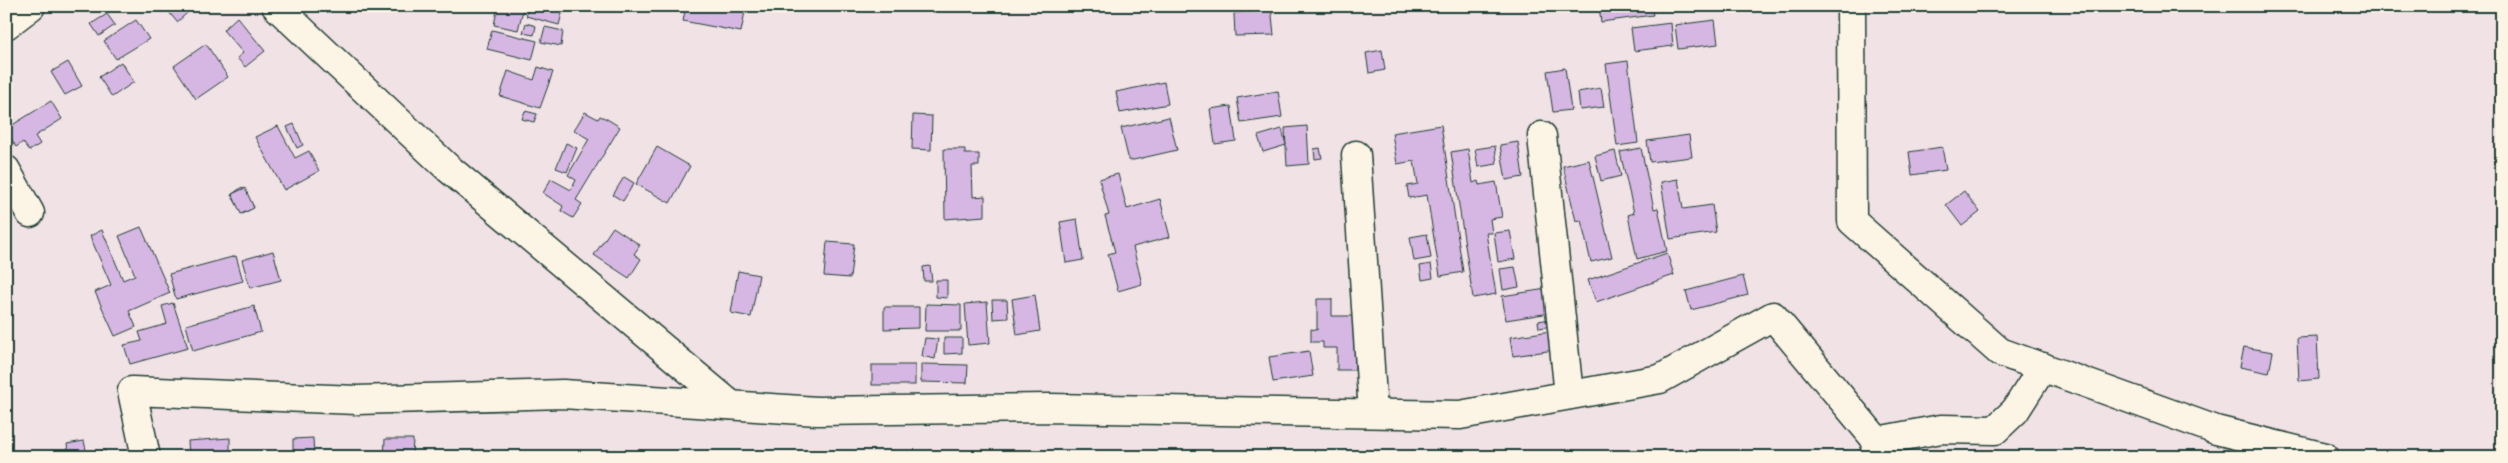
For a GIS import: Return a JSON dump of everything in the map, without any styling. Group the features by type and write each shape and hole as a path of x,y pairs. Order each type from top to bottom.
{"street":[{"path":"6,25 31,6"},
{"path":"276,6 448,168 731,405"},
{"path":"1850,6 1852,221 2000,352 2216,430 2325,457"},
{"path":"1542,136 1569,395"},
{"path":"1356,155 1373,413"},
{"path":"6,170 30,213"},
{"path":"146,457 132,391 357,400 563,394 817,410 1049,408 1460,415 1660,379 1773,316 1875,449 1941,429 1995,430 2015,411 2042,367"}],"building":[{"path":"164,6 195,6 177,22"},
{"path":"498,6 524,6 518,30 494,25"},
{"path":"529,6 564,6 559,25 526,16"},
{"path":"686,6 746,6 741,32 683,21"},
{"path":"1251,6 1271,6 1274,35 1235,36 1234,13 1252,12"},
{"path":"1599,6 1651,6 1653,15 1601,22"},
{"path":"1658,6 1667,6 1667,9 1659,11"},
{"path":"107,14 115,25 99,36 91,24"},
{"path":"237,17 265,51 245,67 237,58 243,53 223,30"},
{"path":"136,20 149,39 116,59 104,41"},
{"path":"1715,20 1718,44 1678,49 1675,25"},
{"path":"526,23 536,26 534,35 523,33"},
{"path":"1671,23 1673,46 1634,51 1631,28"},
{"path":"545,27 563,31 561,46 541,42"},
{"path":"492,30 537,41 532,60 487,49"},
{"path":"206,44 228,77 196,99 174,66"},
{"path":"1382,50 1385,70 1369,73 1366,53"},
{"path":"1628,61 1638,143 1617,146 1606,64"},
{"path":"68,62 82,86 65,95 51,72"},
{"path":"121,62 134,82 112,97 99,77"},
{"path":"538,67 553,72 540,108 500,96 508,71 534,80"},
{"path":"1565,68 1571,110 1553,112 1547,71"},
{"path":"1164,82 1168,104 1120,113 1116,92"},
{"path":"1601,88 1604,107 1580,110 1578,92"},
{"path":"1278,91 1282,117 1241,123 1237,98"},
{"path":"51,101 62,119 35,136 40,144 29,151 23,142 16,147 6,129"},
{"path":"1231,106 1236,141 1215,144 1210,109"},
{"path":"525,111 537,114 534,122 522,119"},
{"path":"585,112 598,119 600,116 607,119 620,127 576,200 582,204 573,218 561,211 563,206 543,193 551,179 571,190 576,180 568,175 589,139 574,130"},
{"path":"913,115 932,116 931,150 912,149"},
{"path":"1169,117 1177,150 1129,161 1121,128"},
{"path":"294,124 303,145 297,148 287,127"},
{"path":"1441,125 1463,272 1440,276 1427,195 1409,198 1407,186 1418,184 1414,161 1397,164 1392,133"},
{"path":"278,126 295,158 309,151 319,171 284,190 255,137"},
{"path":"1307,126 1309,164 1287,166 1285,128"},
{"path":"1282,129 1286,145 1263,152 1258,136"},
{"path":"1689,135 1692,157 1650,162 1647,141"},
{"path":"1518,142 1523,177 1506,180 1500,145"},
{"path":"566,143 577,148 567,172 556,168"},
{"path":"1495,146 1497,164 1478,167 1475,149"},
{"path":"657,147 690,166 670,203 636,184"},
{"path":"1942,147 1946,170 1912,175 1909,152"},
{"path":"1320,148 1322,158 1315,159 1314,149"},
{"path":"1641,148 1654,209 1658,208 1667,251 1637,259 1628,215 1634,213 1620,152"},
{"path":"944,149 965,149 965,154 979,154 979,166 972,166 973,197 985,196 985,216 945,219"},
{"path":"1468,149 1473,183 1478,181 1479,185 1496,182 1502,217 1490,219 1492,233 1486,233 1496,294 1473,298 1451,152"},
{"path":"1615,151 1621,176 1601,181 1595,156"},
{"path":"1589,160 1612,257 1591,262 1581,220 1576,221 1563,166"},
{"path":"1118,174 1127,209 1160,199 1170,237 1133,247 1142,284 1118,291 1108,254 1115,252 1105,216 1109,215 1099,179"},
{"path":"624,177 634,183 623,201 613,195"},
{"path":"1678,179 1683,209 1712,205 1716,232 1670,239 1661,182"},
{"path":"242,187 254,207 243,214 231,195"},
{"path":"245,188 254,208 241,214 232,194"},
{"path":"1964,191 1980,212 1962,226 1946,205"},
{"path":"1077,219 1083,260 1066,263 1060,222"},
{"path":"141,227 170,293 129,311 136,327 115,336 95,292 111,285 90,236 102,230 123,280 135,275 119,236"},
{"path":"613,227 640,245 634,254 641,259 629,278 594,255"},
{"path":"1510,231 1515,259 1498,262 1494,233"},
{"path":"1427,234 1431,258 1414,261 1410,237"},
{"path":"827,242 854,244 850,278 824,276"},
{"path":"273,251 281,280 250,288 242,260"},
{"path":"1667,253 1674,275 1596,302 1588,280"},
{"path":"236,256 243,281 176,299 169,274"},
{"path":"1431,264 1433,278 1422,280 1420,266"},
{"path":"930,266 932,281 924,281 923,267"},
{"path":"1515,267 1519,287 1503,290 1500,269"},
{"path":"738,271 759,275 751,317 731,313"},
{"path":"1743,276 1748,295 1691,310 1686,291"},
{"path":"936,280 947,280 947,298 936,297"},
{"path":"1546,289 1550,313 1506,320 1502,296"},
{"path":"1035,295 1040,331 1017,335 1012,299"},
{"path":"1317,299 1332,299 1332,316 1355,316 1355,370 1337,370 1337,348 1323,348 1323,342 1311,342 1311,329 1317,330"},
{"path":"992,300 1007,300 1008,318 993,319"},
{"path":"987,302 990,343 968,345 965,304"},
{"path":"173,303 188,348 130,364 124,345 142,341 139,332 167,324 162,306"},
{"path":"926,304 961,305 961,331 925,331"},
{"path":"254,306 261,332 193,351 186,325"},
{"path":"884,307 919,307 919,328 884,329"},
{"path":"1551,319 1552,326 1539,328 1538,321"},
{"path":"1551,331 1554,350 1513,356 1510,337"},
{"path":"2317,337 2319,379 2299,381 2297,338"},
{"path":"925,338 938,339 935,359 922,356"},
{"path":"944,338 962,338 962,353 944,354"},
{"path":"2244,347 2273,352 2269,373 2240,367"},
{"path":"1309,351 1313,376 1273,382 1269,357"},
{"path":"921,364 968,365 967,383 921,382"},
{"path":"872,365 915,365 915,385 872,385"},
{"path":"230,438 230,457 189,457 188,441"},
{"path":"313,438 314,457 293,457 293,439"},
{"path":"385,439 413,439 412,457 384,457"},
{"path":"84,441 87,454 105,450 106,457 69,457 67,444"}]}
